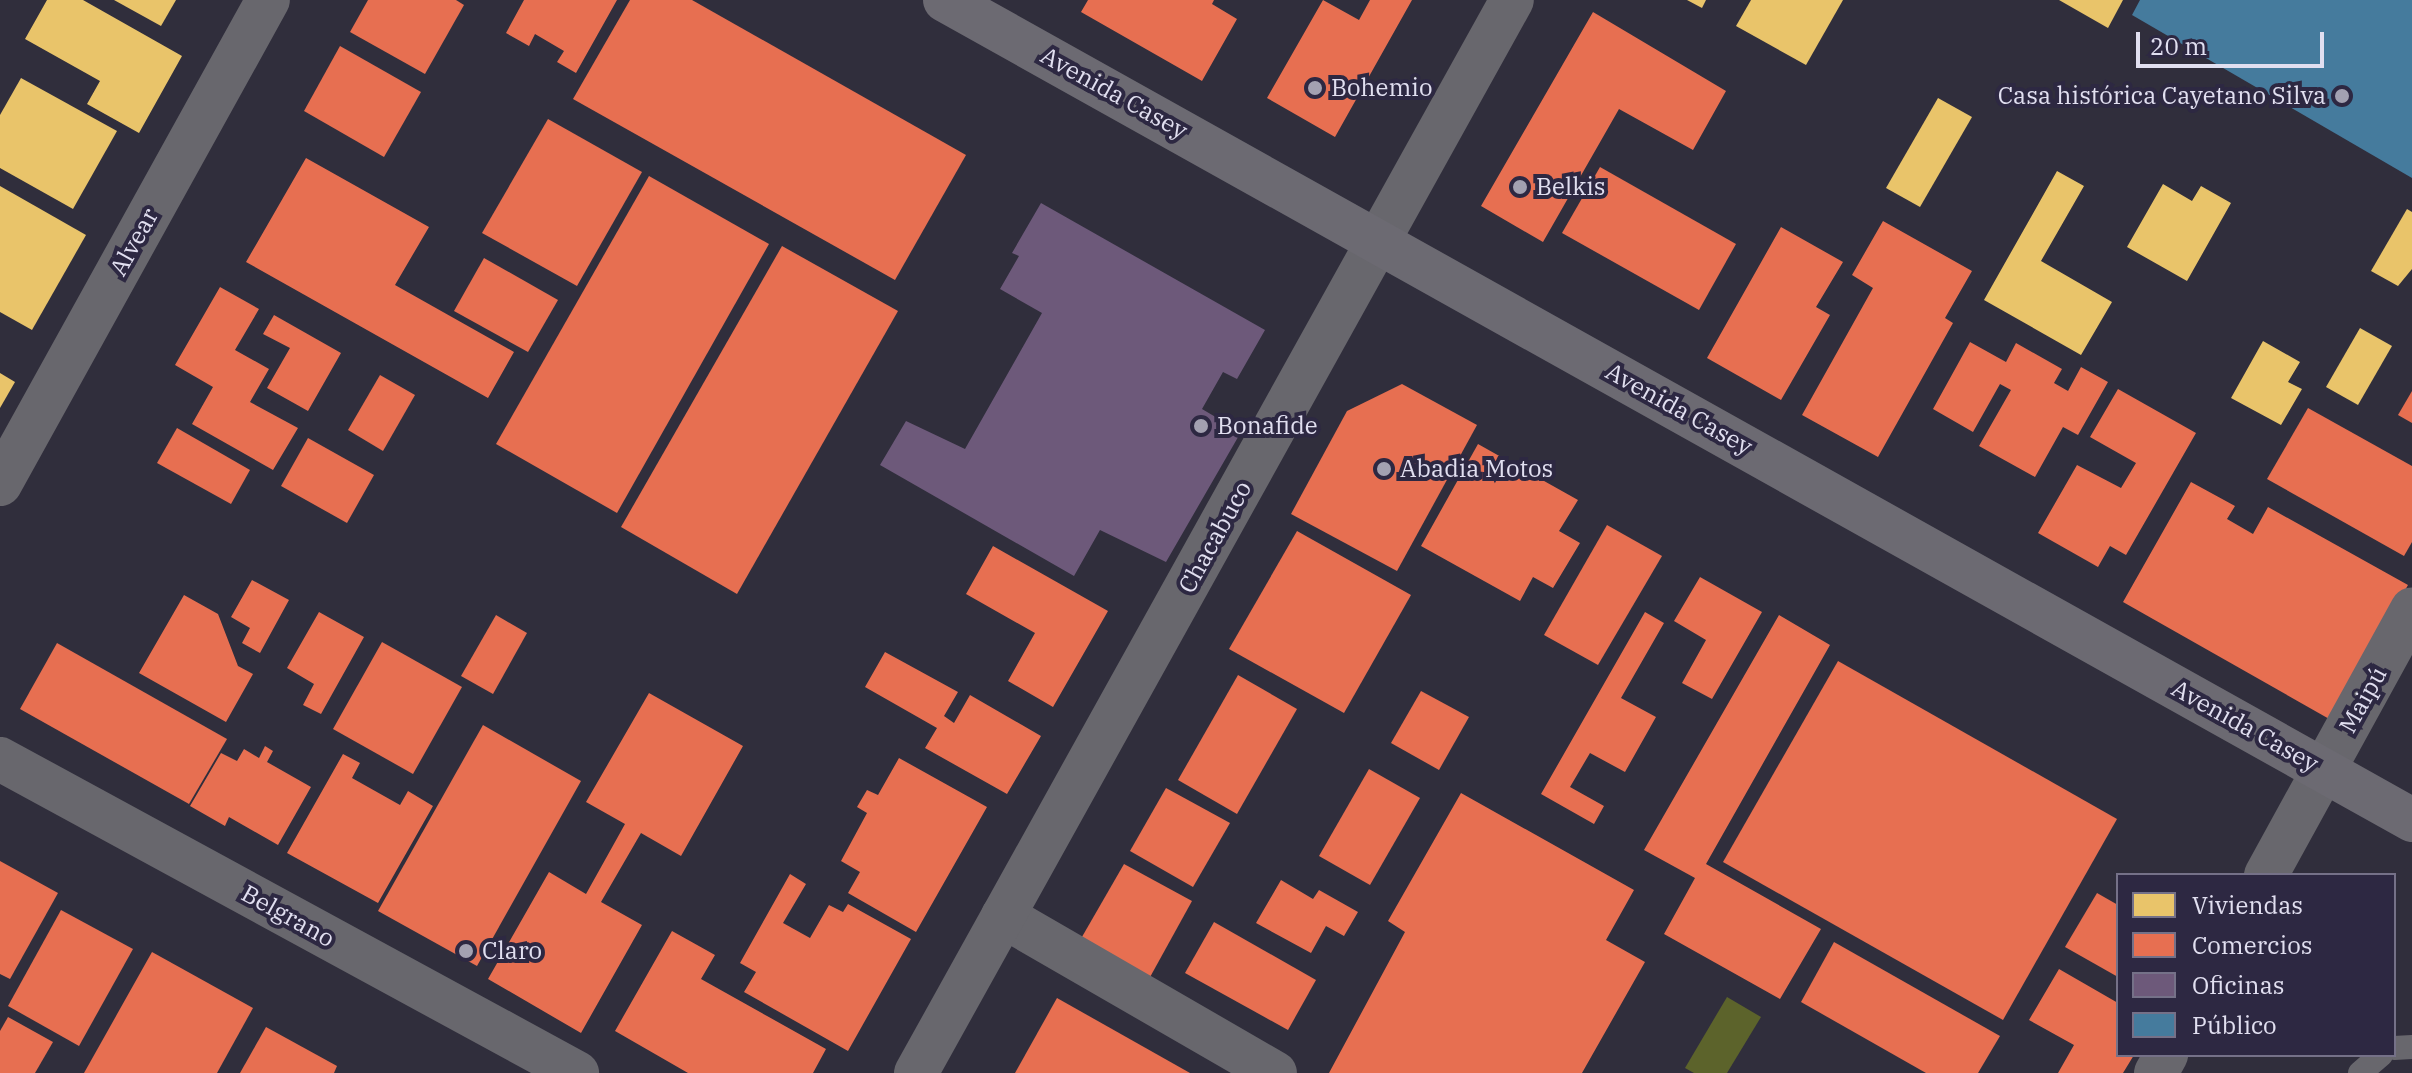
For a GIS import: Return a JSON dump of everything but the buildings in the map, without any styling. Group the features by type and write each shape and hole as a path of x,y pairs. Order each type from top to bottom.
{"main road":[{"name":"Avenida Casey","path":"945,0 2412,820"}],"street":[{"name":"Alvear","path":"0,484 268,0"},
{"name":"Chacabuco","path":"916,1073 1512,0"},
{"name":"Maipú","path":"2267,873 2412,609"},
{"name":"Belgrano","path":"0,759 577,1073"},
{"path":"1003,916 1275,1073"}],"lane":[{"path":"2360,1073 2379,1057"}],"shaded area":[{"path":"1727,997 1761,1017 1727,1073 1694,1073 1685,1068"}],"place":[{"name":"Bohemio","path":"1315,88"},
{"name":"Casa histórica Cayetano Silva","path":"2342,96"},
{"name":"Belkis","path":"1520,187"},
{"name":"Bonafide","path":"1201,426"},
{"name":"Abadia Motos","path":"1384,469"},
{"name":"Claro","path":"466,951"}]}
